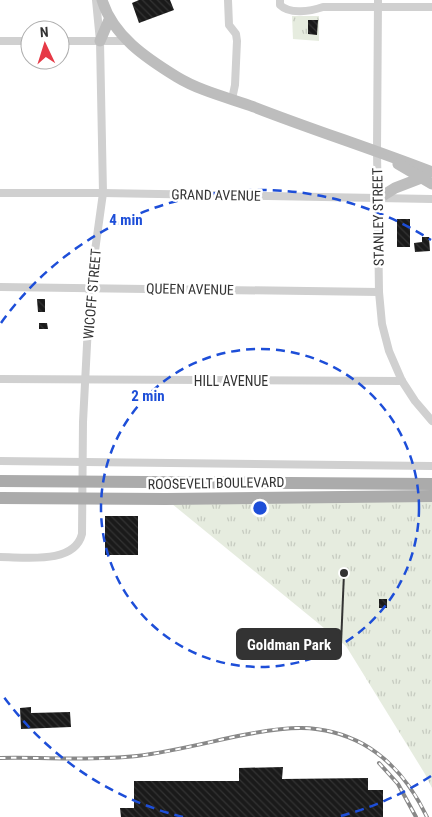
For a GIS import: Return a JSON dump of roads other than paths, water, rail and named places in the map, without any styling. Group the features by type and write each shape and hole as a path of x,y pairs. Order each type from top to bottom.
{"main road":[{"name":"ROOSEVELT BOULEVARD","path":"0,481 432,484"},
{"name":"ROOSEVELT BOULEVARD","path":"0,498 166,500 432,496"}],"street":[{"name":"WICOFF STREET","path":"0,557 61,555 80,543 82,534 82,462 90,287 103,193 100,41 96,0"},
{"path":"102,0 110,20 127,42 178,78 432,172"},
{"path":"228,0 229,25 236,34 238,41 236,85 232,99"},
{"path":"280,0 280,5 290,11 378,3 432,7"},
{"name":"STANLEY STREET","path":"378,3 377,151 379,292 382,324 389,351 402,381 415,401 432,421"},
{"path":"100,41 110,20"},
{"path":"0,41 20,41"},
{"path":"70,41 127,42"},
{"path":"377,151 426,178 432,184"},
{"path":"379,198 395,188 426,178"},
{"name":"GRAND AVENUE","path":"0,193 432,198"},
{"name":"QUEEN AVENUE","path":"0,287 379,292"},
{"name":"HILL AVENUE","path":"0,379 402,381"},
{"name":"ROOSEVELT BOULEVARD","path":"0,461 432,466"}],"railway":[{"path":"0,758 86,759 137,756 271,730 317,729 347,737 363,744 384,758 401,775 427,817"},
{"path":"379,763 398,784 416,817"}],"place":[{"name":"Goldman Park","path":"344,573"}]}
